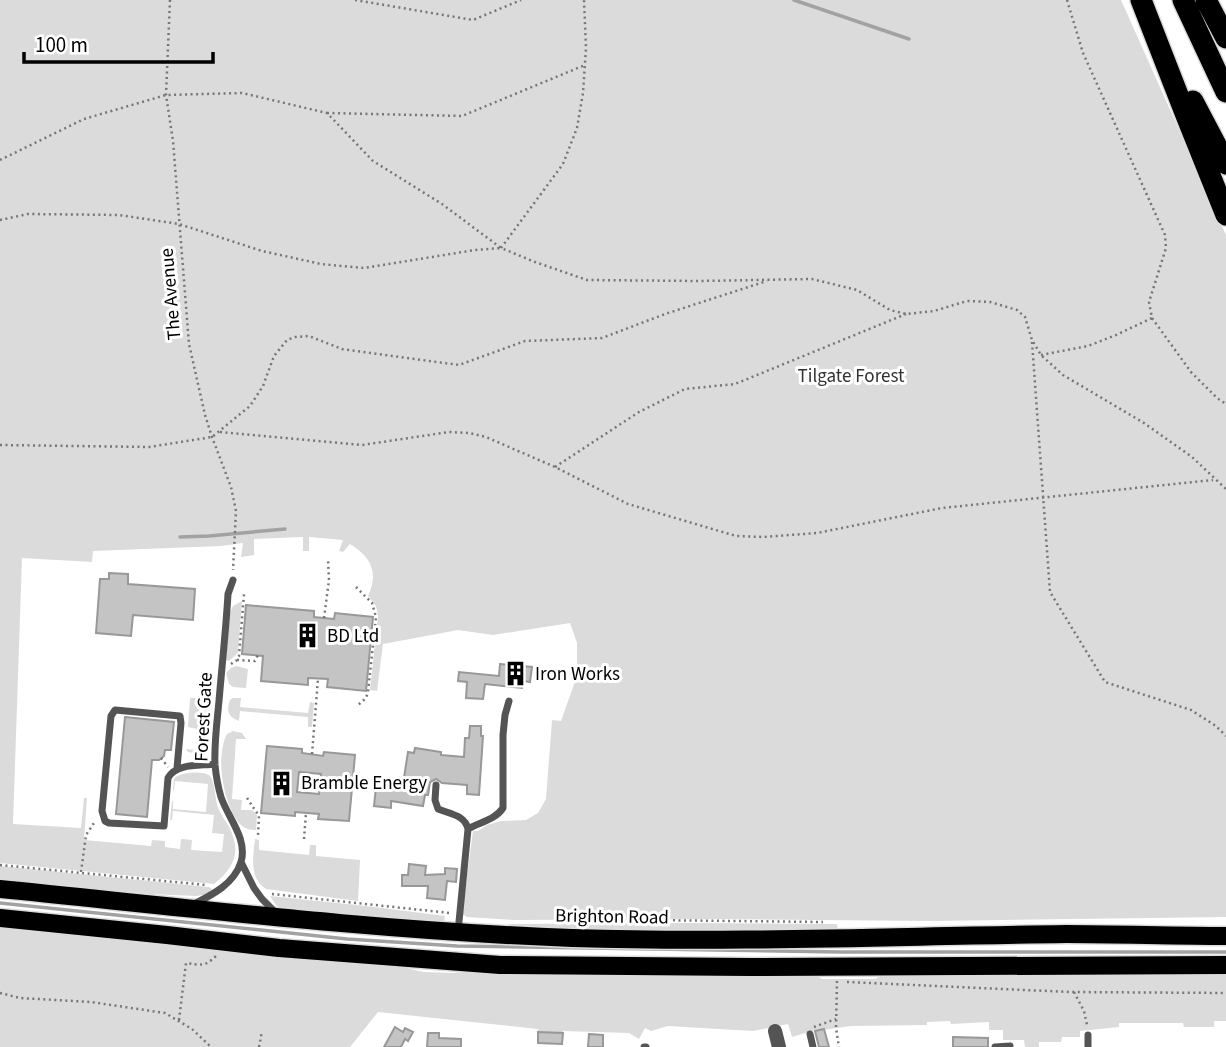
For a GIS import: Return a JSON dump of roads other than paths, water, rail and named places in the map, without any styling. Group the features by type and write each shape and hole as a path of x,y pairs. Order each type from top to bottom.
{"highway":[{"path":"1141,0 1226,215"},
{"path":"1147,0 1187,88 1226,164"},
{"path":"1183,0 1226,92"},
{"path":"1206,0 1226,38"}],"main road":[{"name":"Brighton Road","path":"0,888 281,917 459,926 576,938 842,939 1068,934 1226,936"},
{"path":"0,918 279,948 500,965 1226,965"}],"street":[{"path":"775,1031 779,1047"}],"lane":[{"name":"Forest Gate","path":"233,580 228,594 215,764 222,797 241,842 241,862 257,893 281,917"},
{"path":"468,829 499,814 503,808 503,735 509,701"},
{"path":"177,768 180,716 115,709 111,716 103,817 109,822 164,826 170,773 177,768 215,764"},
{"path":"436,785 435,806 466,820 468,829 459,926"},
{"path":"186,908 223,887 241,862"},
{"path":"810,1034 813,1047"},
{"path":"1088,1035 1088,1047"},
{"path":"995,1047 1010,1046"}],"waterway":[{"path":"794,0 909,39"},
{"path":"180,537 285,529"},
{"path":"0,903 347,939 457,946 841,952 1226,952"}],"place":[{"name":"BD Ltd","path":"307,636"},
{"name":"Iron Works","path":"515,674"},
{"name":"Bramble Energy","path":"281,783"}],"park label":[{"name":"Tilgate Forest","path":"851,376"}]}
